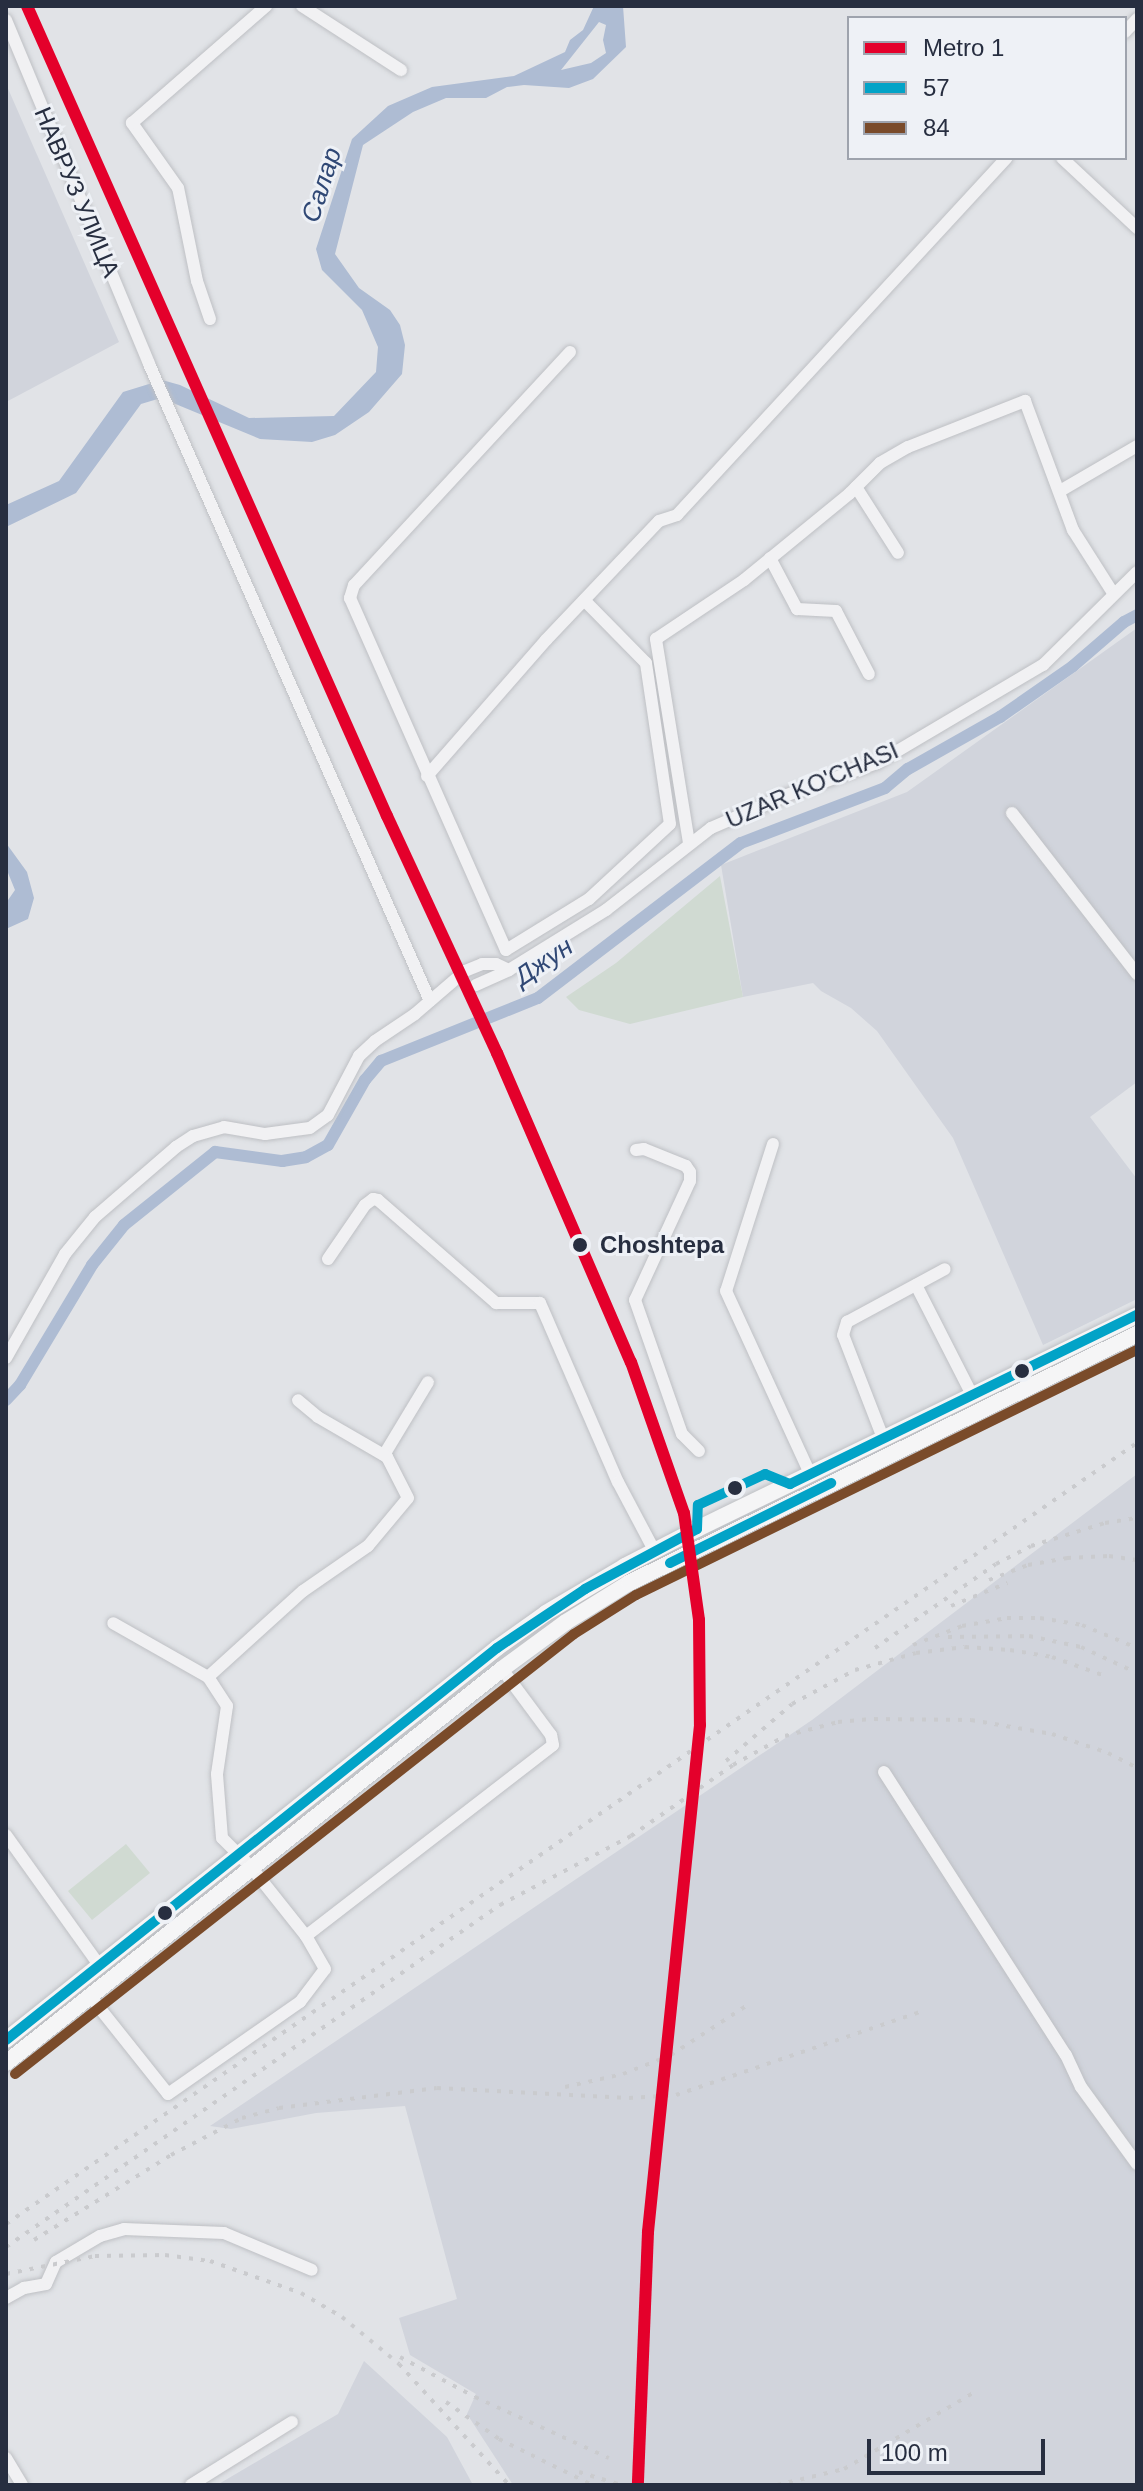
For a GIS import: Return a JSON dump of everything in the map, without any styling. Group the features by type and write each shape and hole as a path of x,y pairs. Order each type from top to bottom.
{"main road":[{"path":"6,2040 497,1648 572,1597 654,1550 1137,1315"},
{"path":"6,2063 502,1669 629,1583 1137,1334"}],"street":[{"path":"210,319 197,281 178,188 132,123 266,6"},
{"path":"302,6 401,70"},
{"name":"НАВРУЗ УЛИЦА","path":"6,20 170,414 430,1001"},
{"path":"427,776 446,750 584,600 659,521 677,515 1005,160"},
{"path":"1064,160 1137,228"},
{"path":"6,1358 65,1254 95,1217 152,1166 193,1136 224,1127 282,1133 319,1123 335,1104 359,1056 465,971 482,964 507,969 506,950 350,598 354,585 570,352"},
{"path":"689,843 656,639 770,558 856,487 880,463 908,447 1025,401 1073,530 1113,593"},
{"path":"1060,491 1137,446"},
{"path":"856,487 898,553"},
{"path":"770,558 797,609 836,611 869,674"},
{"name":"UZAR KO'CHASI","path":"476,985 606,910 711,828 787,795 877,763 1043,665 1137,572"},
{"path":"506,950 589,899 670,824 646,663 584,600"},
{"path":"1012,813 1137,974"},
{"path":"773,1144 726,1291 810,1474"},
{"path":"636,1150 644,1149 686,1166 690,1172 690,1181 635,1300 682,1434 699,1451"},
{"path":"328,1259 373,1199 496,1303 540,1303 618,1482 654,1550"},
{"path":"883,1438 843,1335 847,1322 945,1269"},
{"path":"916,1285 972,1395"},
{"path":"384,1455 428,1382"},
{"path":"208,1677 303,1591 368,1546 408,1498 384,1455 318,1417 298,1400"},
{"path":"90,1996 168,2094 300,2002 325,1969 306,1936 252,1868 222,1838 217,1774 227,1706 208,1677 113,1623"},
{"path":"306,1936 553,1745 551,1735 502,1669"},
{"path":"884,1772 1066,2055 1081,2087 1137,2164"},
{"path":"6,1835 99,1965"},
{"path":"6,2298 24,2288 46,2284 56,2262 100,2236 124,2229 224,2233 312,2270"},
{"path":"191,2485 292,2422"},
{"path":"6,2458 22,2485"}],"shaded area":[{"path":"6,84 119,342 6,402"},
{"path":"1137,628 1137,1082 1090,1117 1137,1179 1137,1299 1043,1345 953,1138 877,1031 851,1008 813,983 743,997 721,865 907,792"},
{"path":"720,876 743,997 630,1024 579,1010 566,997 616,963"},
{"path":"1137,1474 1137,2485 513,2485 467,2414 476,2394 410,2355 399,2318 457,2299 405,2106 316,2113 231,2129 210,2126 812,1720"},
{"path":"126,1844 150,1873 92,1920 68,1891"},
{"path":"364,2361 447,2437 473,2485 217,2485 338,2414"}],"water":[{"name":"Салар","path":"594,6 623,6 626,47 593,79 569,88 524,85 507,87 486,98 446,98 413,112 363,145 335,254 359,288 390,310 400,325 405,345 402,374 369,412 335,435 312,442 260,439 161,398 141,404 76,493 6,527 6,505 59,481 123,392 162,380 180,385 249,418 334,416 376,372 378,347 362,310 322,270 316,249 352,139 388,106 432,87 514,76 565,52 570,40 583,30","holes":["599,22 606,25 603,40 606,53 591,63 561,70"]},
{"path":"6,843 27,872 34,898 28,919 6,929 6,903 15,890 6,868"}],"waterway":[{"name":"Джун","path":"6,1400 20,1385 92,1265 124,1225 215,1152 282,1161 306,1157 328,1145 365,1080 381,1061 538,998 741,843 885,788 908,769 1000,717 1073,666 1124,622 1137,615"}],"railway":[{"path":"6,2224 1137,1443"},
{"path":"875,1648 996,1564 1031,1546 1105,1523 1137,1518"},
{"path":"989,1580 1028,1565 1067,1558 1109,1556 1137,1560"},
{"path":"951,1606 1007,1583"},
{"path":"913,1645 962,1626 1007,1618 1040,1618 1082,1625 1137,1648"},
{"path":"948,1637 1029,1636 1081,1647 1137,1673"},
{"path":"726,1761 792,1704 855,1670 916,1653 965,1647 1010,1650 1052,1657 1108,1677"},
{"path":"6,2247 500,1905 631,1836 733,1765 785,1736 838,1722 874,1719 971,1720 1052,1734 1108,1753 1137,1768"},
{"path":"565,2087 623,2074 671,2055 746,2006"},
{"path":"34,2240 171,2155 242,2118 279,2108 437,2088 629,2098 676,2095 920,2012"},
{"path":"6,2274 95,2256 165,2255 210,2261 301,2293 342,2317 399,2364 509,2485"},
{"path":"400,2357 475,2397 609,2458"},
{"path":"777,2485 844,2469 973,2393"},
{"path":"446,2402 499,2439 592,2485"},
{"path":"579,2472 621,2485"}],"metro line":[{"name":"1","path":"27,6 387,816 497,1053 631,1362 684,1513 699,1620 700,1725 648,2232 638,2485"}],"transit line":[{"name":"57","path":"6,2040 497,1648 585,1589 697,1529 698,1505 765,1474 790,1484 1137,1315"},
{"name":"84","path":"15,2074 574,1634 636,1595 1137,1350"},
{"name":"57","path":"670,1563 831,1483"}],"place":[{"name":"Choshtepa","path":"580,1245"}]}
